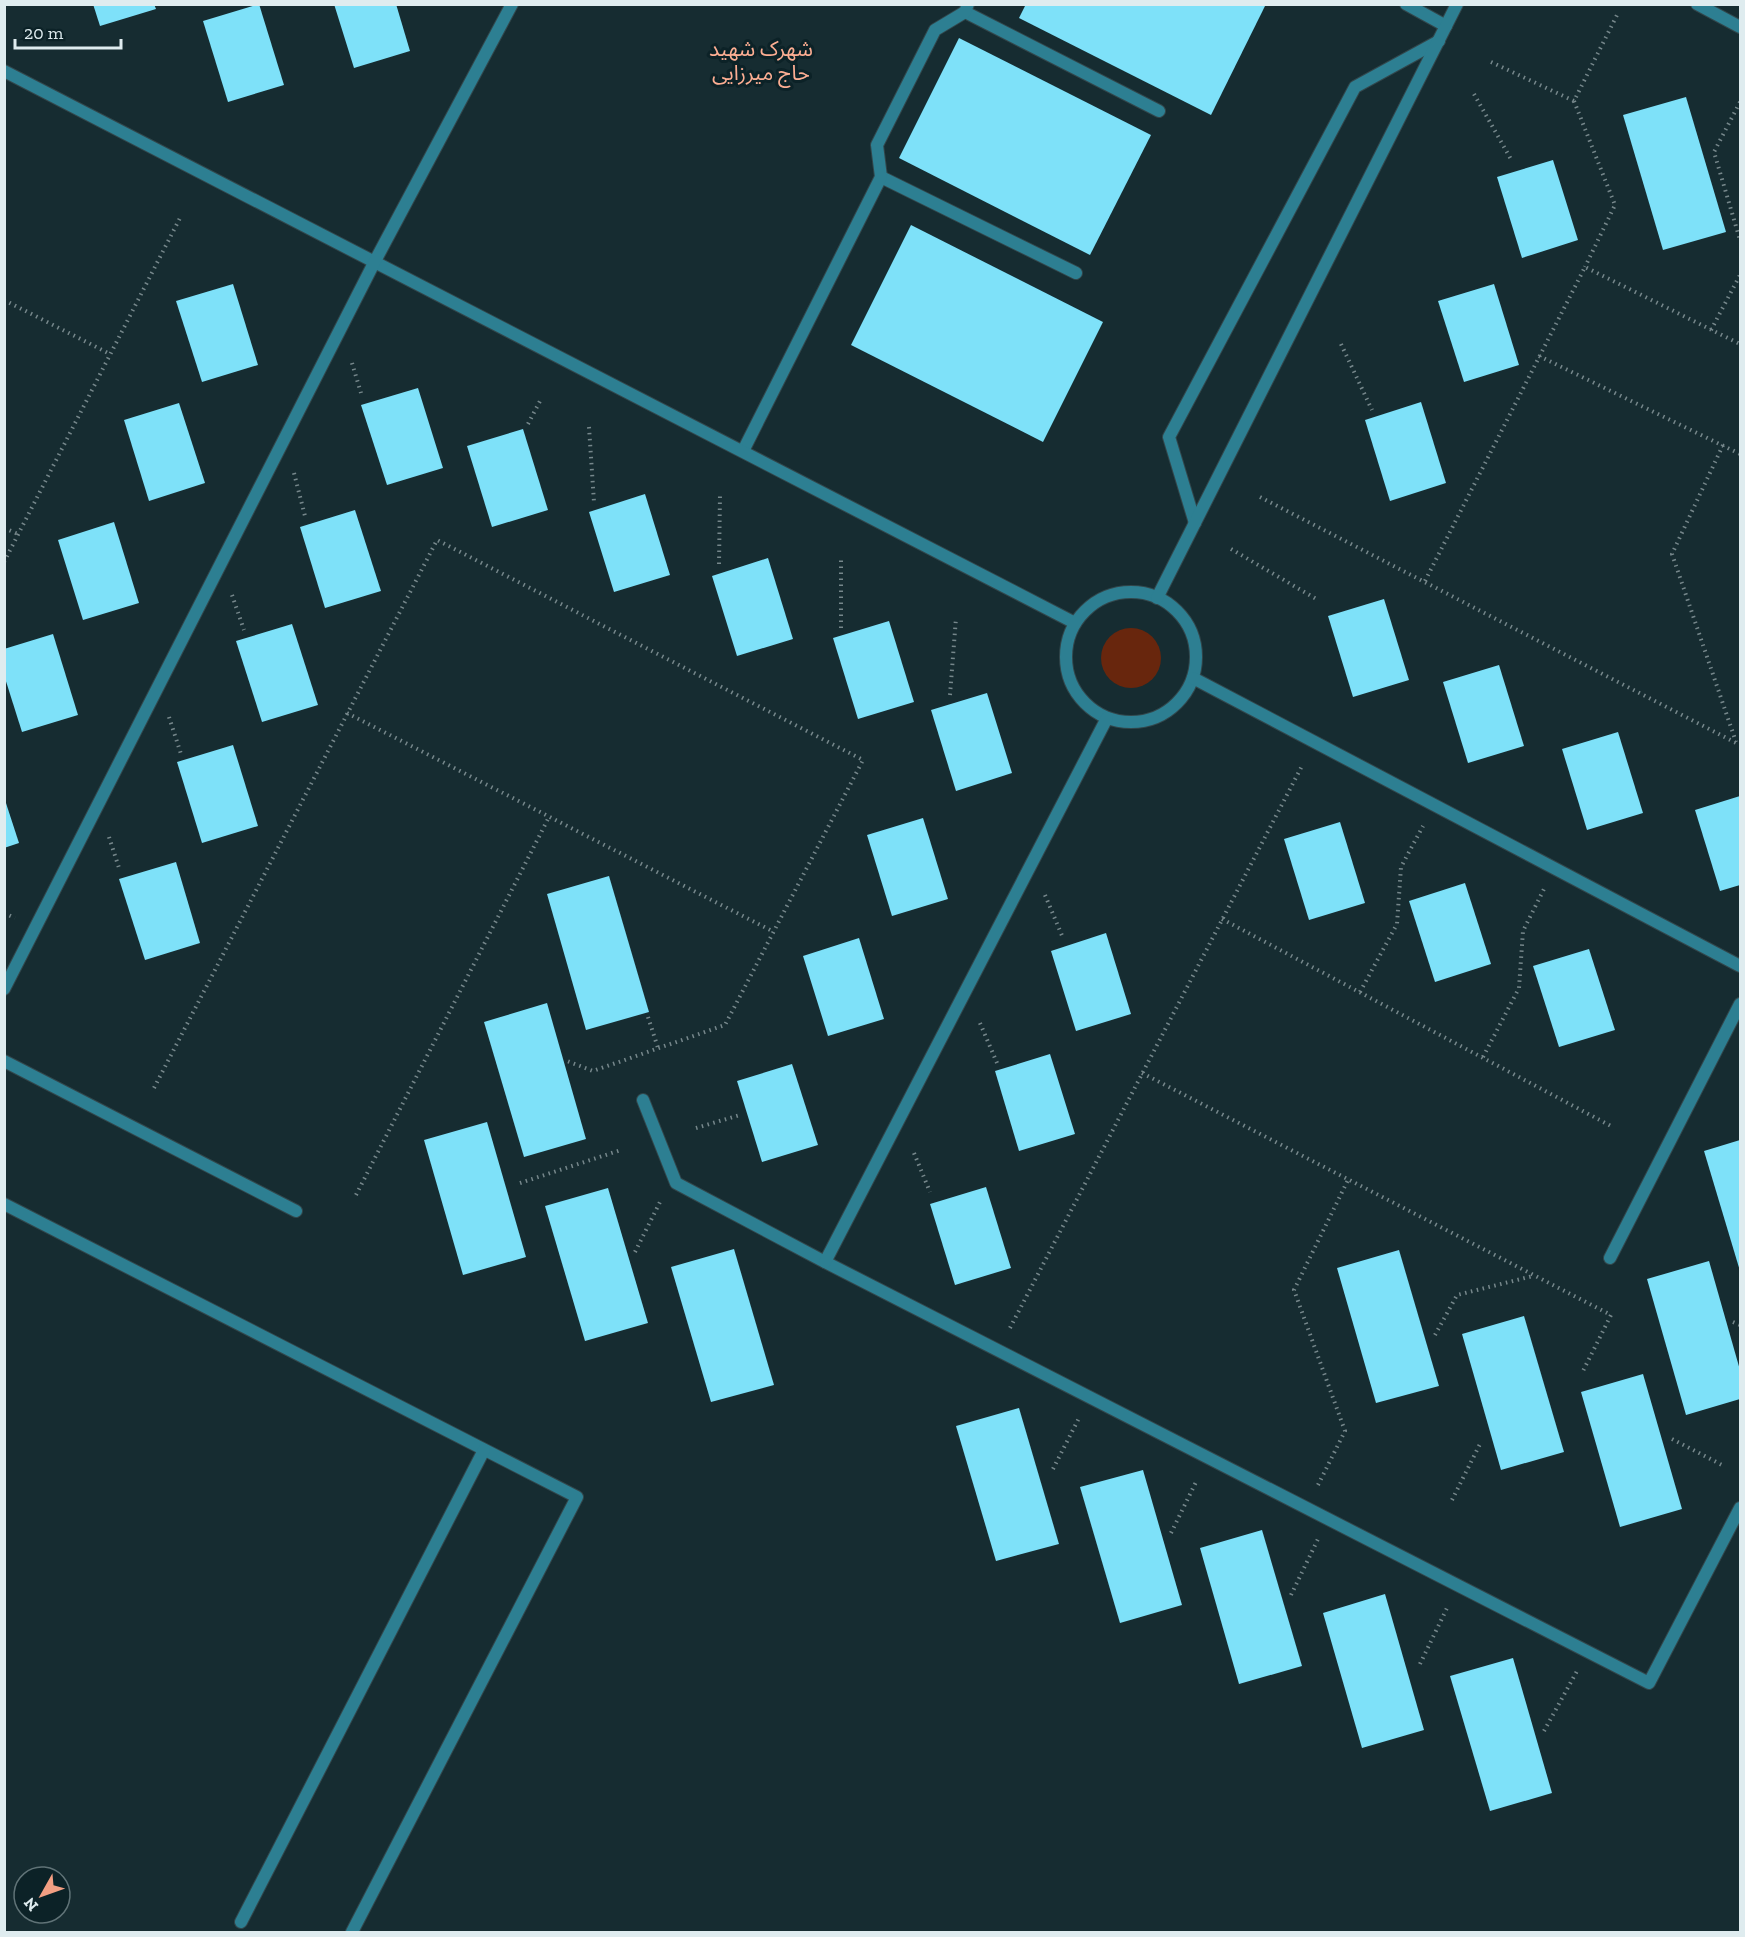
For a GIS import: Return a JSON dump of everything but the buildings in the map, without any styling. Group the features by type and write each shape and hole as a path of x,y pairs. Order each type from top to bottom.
{"street":[{"path":"4,989 375,261 512,4"},
{"path":"1406,4 1446,26"},
{"path":"1157,598 1457,4"},
{"path":"1697,4 1740,27"},
{"path":"743,451 881,177 877,145 935,30 966,8 1159,111"},
{"path":"1195,523 1169,437 1355,87 1439,41"},
{"path":"4,71 1075,623"},
{"path":"881,177 1076,273"},
{"path":"1121,592 1143,593 1157,598 1181,615 1192,635 1196,656 1193,678 1183,698 1167,712 1148,720 1127,722 1107,718 1089,707 1075,690 1067,672 1066,651 1071,630 1083,613 1100,599 1121,592"},
{"path":"1193,678 1740,966"},
{"path":"825,1262 1107,718"},
{"path":"1610,1258 1740,1004"},
{"path":"4,1061 296,1211"},
{"path":"643,1100 676,1183 825,1262 1649,1683 1740,1508"},
{"path":"4,1204 577,1497 352,1932"},
{"path":"241,1922 484,1450"}],"path":[{"path":"1574,101 1618,14"},
{"path":"1425,581 1615,205 1574,101 1491,62"},
{"path":"1474,94 1512,160"},
{"path":"1740,102 1714,152 1740,240"},
{"path":"4,562 181,216"},
{"path":"1585,267 1740,344"},
{"path":"1711,330 1740,275"},
{"path":"4,300 110,354"},
{"path":"1341,344 1372,410"},
{"path":"350,354 362,393"},
{"path":"1539,356 1740,454"},
{"path":"528,424 540,402"},
{"path":"589,427 594,502"},
{"path":"1723,445 1672,554 1738,743"},
{"path":"292,467 305,516"},
{"path":"719,564 720,495"},
{"path":"1260,497 1738,743"},
{"path":"4,528 18,534"},
{"path":"154,1088 437,540 862,760 725,1025 593,1071 567,1061"},
{"path":"1231,549 1318,600"},
{"path":"841,558 841,628"},
{"path":"230,589 244,630"},
{"path":"950,695 956,618"},
{"path":"167,711 181,754"},
{"path":"347,713 774,932"},
{"path":"1010,1328 1303,764"},
{"path":"356,1195 549,817"},
{"path":"1360,992 1397,924 1401,867 1423,826"},
{"path":"106,831 120,871"},
{"path":"1483,1057 1519,988 1523,931 1545,889"},
{"path":"1045,895 1063,938"},
{"path":"1222,919 1611,1126"},
{"path":"648,1017 658,1048"},
{"path":"980,1023 997,1063"},
{"path":"1142,1073 1611,1315 1582,1374"},
{"path":"696,1128 740,1115"},
{"path":"520,1183 621,1150"},
{"path":"914,1153 930,1192"},
{"path":"1318,1485 1345,1431 1294,1290 1348,1180"},
{"path":"634,1252 661,1199"},
{"path":"1435,1335 1457,1295 1534,1276"},
{"path":"1733,1322 1740,1325"},
{"path":"1053,1468 1081,1415"},
{"path":"1672,1439 1722,1465"},
{"path":"1452,1500 1480,1444"},
{"path":"1171,1533 1199,1476"},
{"path":"1291,1595 1319,1538"},
{"path":"1419,1664 1449,1604"},
{"path":"1544,1731 1578,1670"}],"shaded area":[{"path":"1131,628 1148,633 1156,641 1161,658 1156,675 1148,683 1131,688 1114,683 1106,675 1101,658 1106,641 1114,633"}],"district":[{"name":"شهرک شهید حاج میرزایی","path":"761,60"}]}
